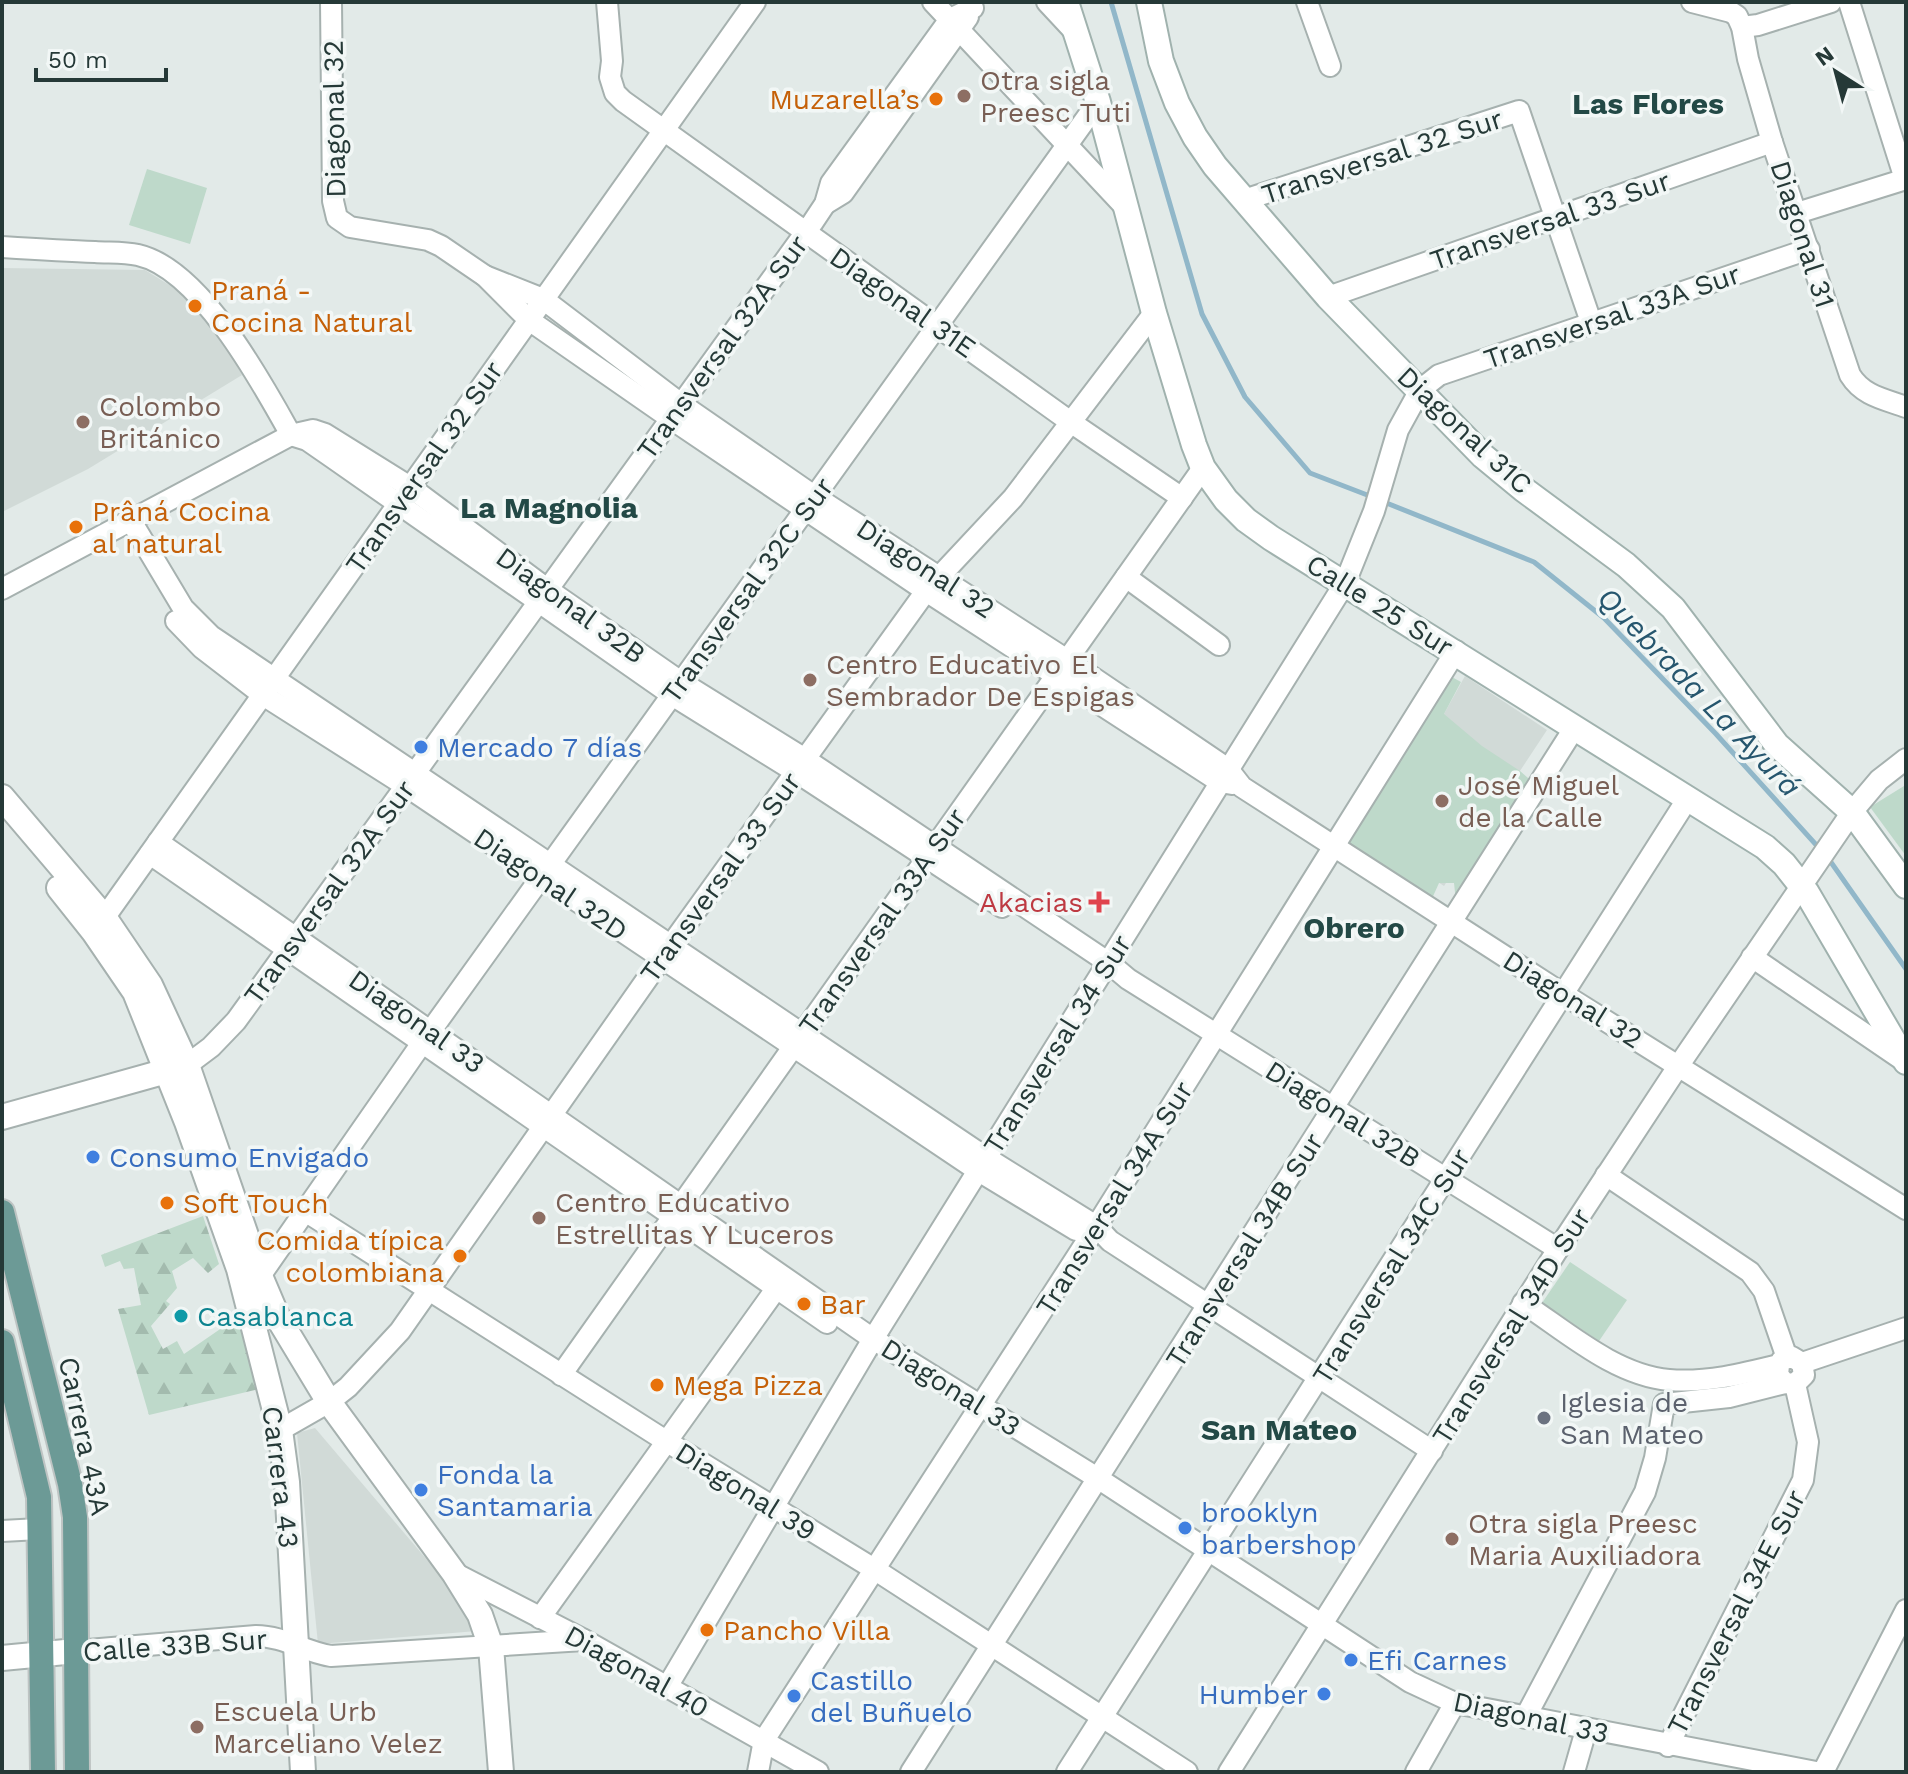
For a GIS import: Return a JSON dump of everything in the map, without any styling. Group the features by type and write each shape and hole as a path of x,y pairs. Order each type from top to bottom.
{"main road":[{"name":"Calle 25 Sur","path":"1066,2 1129,211 1154,313 1203,468 1226,500 1246,520 1765,847 1801,885 1906,1062"},
{"name":"Diagonal 31C","path":"1149,2 1161,61 1177,103 1215,166 1244,200 1328,297 1483,456 1626,565 1673,608 1777,745 1852,812 1906,886"},
{"name":"Carrera 43","path":"2,797 99,925 178,1068 260,1276 289,1338 329,1402 454,1573 480,1615 491,1647 501,1772"},
{"name":"Carrera 43","path":"2,816 99,925"},
{"name":"Carrera 43","path":"178,1068 239,1269 280,1430 287,1482 303,1772"},
{"name":"Transversal 32A Sur","path":"2,1117 178,1068"},
{"name":"Carrera 43A","path":"2,1212 70,1484 75,1517 77,1772"},
{"name":"Carrera 43A","path":"2,1342 39,1497 43,1772"},
{"name":"Calle 33B Sur","path":"2,1658 76,1651"}],"street":[{"name":"Diagonal 32","path":"331,2 333,201 337,218 350,227 428,240 485,276 543,299 675,411"},
{"name":"Diagonal 31E","path":"607,2 612,61 624,85 667,126 1185,493"},
{"name":"Transversal 32 Sur","path":"99,925 755,2"},
{"path":"933,2 1129,211"},
{"path":"1047,2 1076,33"},
{"path":"1307,2 1330,66"},
{"path":"1692,2 1731,12 1737,16 1742,27 1758,25 1831,2"},
{"path":"1797,213 1906,179 1849,2"},
{"name":"Transversal 32A Sur","path":"178,1068 211,1047 236,1021 825,204 831,183 956,24 975,5"},
{"name":"Diagonal 31","path":"1742,27 1772,142 1850,375 1857,386 1873,396 1906,407"},
{"name":"Transversal 32C Sur","path":"260,1276 676,688 1098,102"},
{"name":"Transversal 32 Sur","path":"1244,200 1519,111 1555,218"},
{"name":"Transversal 33 Sur","path":"1328,297 1772,142"},
{"path":"1555,218 1591,322"},
{"path":"2,247 138,255 178,275 204,301 228,334 291,435 2,589"},
{"name":"Transversal 33A Sur","path":"1420,390 1439,375 1809,249"},
{"name":"Diagonal 32","path":"485,276 529,320 675,411 809,503 1333,847 1906,1209"},
{"name":"Transversal 33 Sur","path":"280,1430 329,1402 348,1387 390,1342 932,583 1013,498 1154,313"},
{"name":"Transversal 34 Sur","path":"667,1687 981,1163 1345,583 1374,511 1398,430 1420,390"},
{"name":"Diagonal 32B","path":"291,435 313,430 325,434 410,487 542,596"},
{"name":"Diagonal 32B","path":"291,435 320,449 398,505 542,596 676,688 800,765 1106,967 1558,1249"},
{"name":"Transversal 33A Sur","path":"561,1375 1203,468"},
{"name":"Diagonal 32D","path":"125,524 195,624 268,687 981,1163 1209,1305 1432,1451"},
{"path":"1126,577 1219,645"},
{"name":"Transversal 34A Sur","path":"764,1740 874,1569 1098,1235 1216,1035 1456,651"},
{"name":"Transversal 34B Sur","path":"911,1772 1575,727"},
{"path":"1801,885 1852,812 1879,780 1906,759"},
{"name":"Transversal 34C Sur","path":"1067,1772 1688,798"},
{"name":"Diagonal 33","path":"154,848 870,1344"},
{"name":"Transversal 34D Sur","path":"1229,1772 1244,1762 1322,1626 1523,1303 1801,885"},
{"path":"1752,957 1906,1062"},
{"name":"Transversal 34E Sur","path":"1606,1175 1750,1272 1764,1291 1790,1371 1808,1442 1803,1480 1668,1746"},
{"name":"Diagonal 39","path":"305,1211 561,1375 874,1569 1187,1772"},
{"name":"Diagonal 33","path":"677,1211 776,1289 983,1405 1410,1682 1455,1703 1816,1772"},
{"path":"540,1618 776,1289"},
{"path":"1523,1303 1608,1359 1637,1373 1667,1380 1698,1381 1790,1371"},
{"path":"1525,1718 1645,1492 1655,1458 1664,1404 1729,1397 1906,1328"},
{"path":"2,1531 39,1529"},
{"name":"Diagonal 40","path":"454,1573 584,1640 818,1772"},
{"path":"1823,1772 1906,1610"},
{"name":"Calle 33B Sur","path":"76,1651 256,1636 271,1636 331,1656 584,1640"},
{"path":"1416,1772 1455,1703"},
{"path":"1574,1772 1586,1730"},
{"path":"758,1772 764,1740"}],"shaded area":[{"name":"Colombo Británico","path":"2,268 145,270 205,307 242,375 88,469 2,512"},
{"name":"José Miguel de la Calle","path":"1465,676 1547,730 1444,886 1362,832 1444,714"},
{"path":"315,1428 456,1594 477,1631 318,1644 297,1433"}],"green space":[{"path":"147,169 207,188 190,244 129,225"},
{"name":"José Miguel de la Calle","path":"1450,676 1461,682 1444,714 1535,784 1456,902 1454,883 1439,883 1430,903 1343,846"},
{"path":"1904,786 1906,788 1906,856 1870,807"},
{"name":"Casablanca","path":"203,1216 219,1264 208,1273 193,1258 172,1271 177,1288 166,1301 170,1304 151,1326 163,1349 177,1341 184,1354 242,1314 259,1389 149,1415 118,1309 141,1305 134,1268 124,1269 120,1261 105,1267 101,1255"},
{"path":"1570,1262 1627,1300 1599,1341 1542,1303"}],"waterway":[{"name":"Quebrada La Ayurá","path":"1111,2 1202,314 1245,397 1310,473 1375,498"},
{"name":"Quebrada La Ayurá","path":"1384,502 1534,562 1604,618 1716,734 1819,848"},
{"name":"Quebrada La Ayurá","path":"1828,858 1906,969"}],"place":[{"name":"Otra sigla Preesc Tuti","path":"964,96"},
{"name":"Muzarella’s","path":"936,99"},
{"name":"Praná - Cocina Natural","path":"195,306"},
{"name":"Colombo Británico","path":"83,422"},
{"name":"Prâná Cocina al natural","path":"76,527"},
{"name":"Centro Educativo El Sembrador De Espigas","path":"810,680"},
{"name":"Mercado 7 días","path":"421,747"},
{"name":"José Miguel de la Calle","path":"1442,801"},
{"name":"Akacias","path":"1099,902"},
{"name":"Consumo Envigado","path":"93,1157"},
{"name":"Soft Touch","path":"167,1203"},
{"name":"Centro Educativo Estrellitas Y Luceros","path":"539,1218"},
{"name":"Comida típica colombiana","path":"460,1256"},
{"name":"Bar","path":"804,1304"},
{"name":"Casablanca","path":"181,1316"},
{"name":"Mega Pizza","path":"657,1385"},
{"name":"Iglesia de San Mateo","path":"1544,1418"},
{"name":"Fonda la Santamaria","path":"421,1490"},
{"name":"brooklyn barbershop","path":"1185,1528"},
{"name":"Otra sigla Preesc Maria Auxiliadora","path":"1452,1539"},
{"name":"Pancho Villa","path":"707,1630"},
{"name":"Efi Carnes","path":"1351,1660"},
{"name":"Humber","path":"1324,1694"},
{"name":"Castillo del Buñuelo","path":"794,1696"},
{"name":"Escuela Urb Marceliano Velez","path":"197,1727"}],"district":[{"name":"Las Flores","path":"1648,104"},
{"name":"La Magnolia","path":"549,508"},
{"name":"Obrero","path":"1354,928"},
{"name":"San Mateo","path":"1279,1430"}]}
